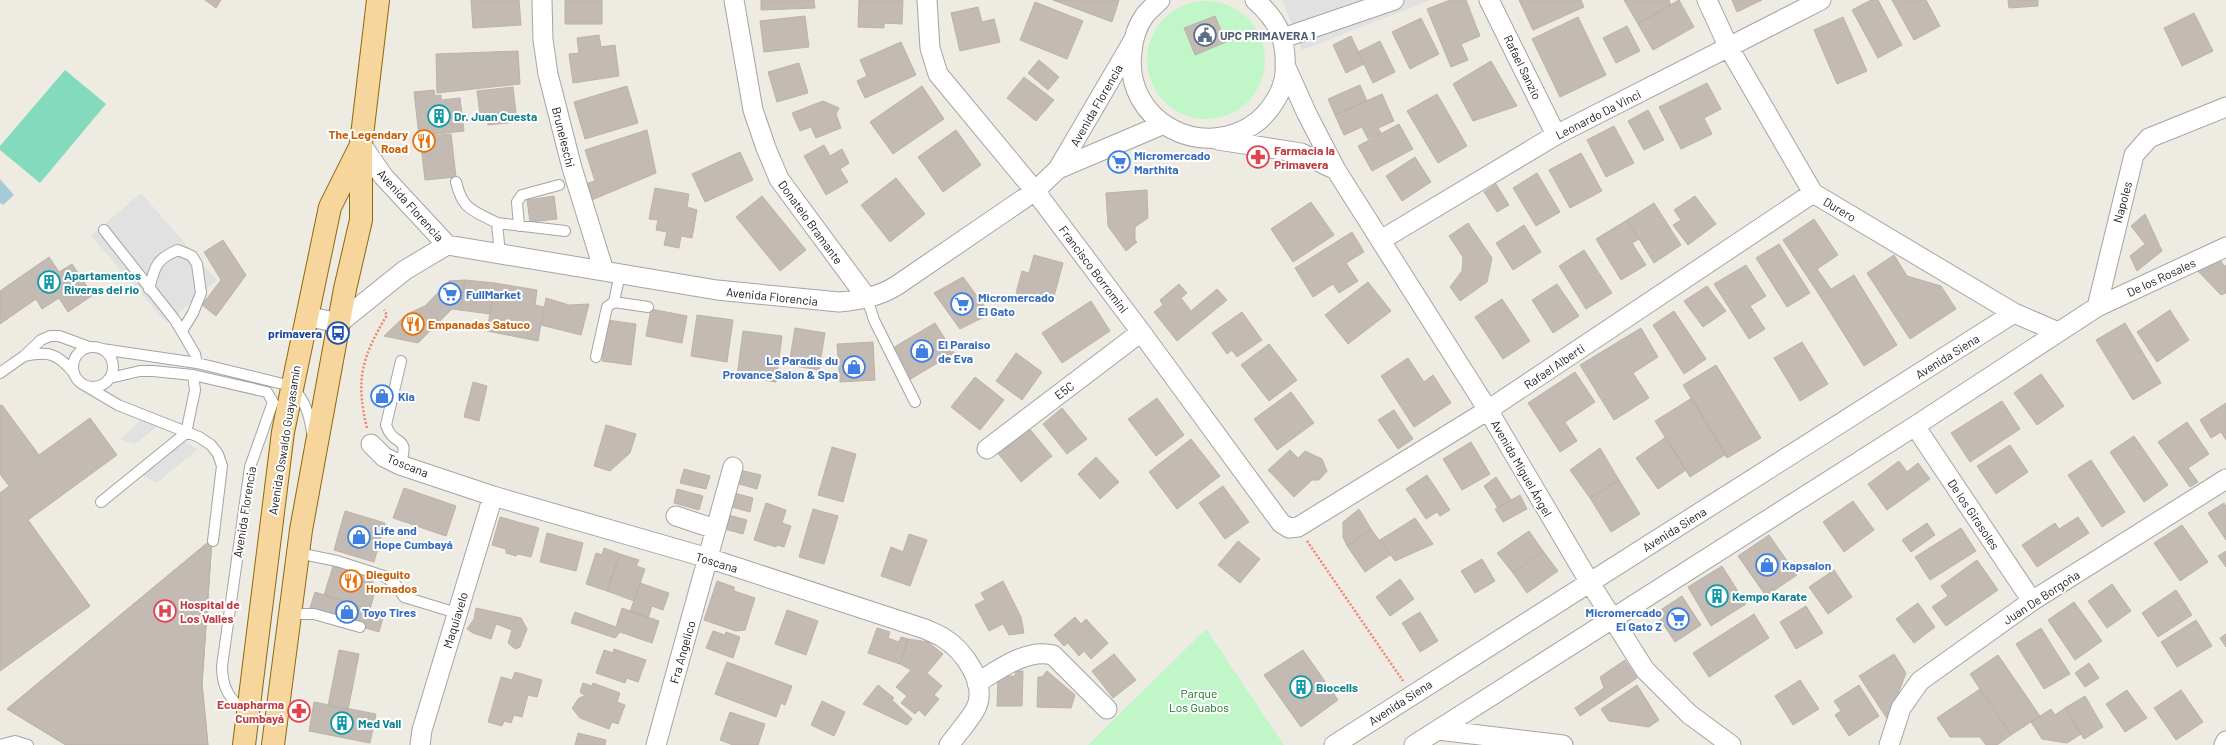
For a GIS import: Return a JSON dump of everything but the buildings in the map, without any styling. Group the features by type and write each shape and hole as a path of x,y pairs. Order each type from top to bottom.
{"main road":[{"name":"Avenida Oswaldo Guayasamín","path":"273,745 298,553 339,323 362,220 361,144 378,0"},
{"name":"Avenida Oswaldo Guayasamín","path":"244,745 283,432 291,386 330,207 361,144"}],"street":[{"name":"Bruneleschi","path":"542,0 543,40 548,74 572,168 612,272"},
{"name":"Donatelo Bramante","path":"734,0 753,110 779,180 867,298"},
{"name":"Francisco Borromini","path":"927,0 930,48 938,74 1035,191 1141,332 1281,523 1293,527"},
{"path":"1160,0 1147,7 1133,40 1130,64 1135,87 1146,108 1164,124 1185,135 1301,153 1336,170"},
{"path":"1282,38 1394,0"},
{"name":"Rafael Sanzio","path":"1490,0 1556,135"},
{"name":"Durero","path":"1707,0 1729,48 1813,193 2014,313 2058,332"},
{"name":"Leonardo Da Vinci","path":"1381,240 1556,135 1821,0"},
{"path":"1208,139 1229,136 1249,128 1265,114 1277,97 1284,77 1286,53 1282,38 1271,15 1262,1"},
{"name":"Avenida Florencia","path":"361,144 383,176 447,245 717,290 839,302 882,295 1035,191 1058,169 1133,40"},
{"name":"Avenida Miguel Ángel","path":"1285,65 1307,114 1336,170 1488,410 1590,583 1645,670 1689,714 1731,745"},
{"name":"Napoles","path":"2097,307 2134,155 2149,138 2226,107"},
{"name":"Avenida Florencia","path":"1058,169 1164,124"},
{"name":"Rafael Alberti","path":"1293,527 1488,410 1813,193"},
{"name":"Avenida Florencia","path":"339,323 405,270 447,245"},
{"name":"De los Rosales","path":"2097,307 2226,246"},
{"path":"1414,745 1915,426 2097,307"},
{"name":"Avenida Siena","path":"1334,745 1412,694 1590,583 2014,313"},
{"path":"306,316 339,323"},
{"name":"E5C","path":"987,449 1141,332"},
{"name":"De los Girasoles","path":"1915,426 2032,601"},
{"name":"Toscana","path":"371,444 384,457 400,465 493,496 708,558 925,629 943,638 957,650 969,664 977,683 979,694 975,709 949,745"},
{"name":"Fra Angelico","path":"656,745 733,467"},
{"name":"Juan De Borgoña","path":"1889,745 1901,708 1920,681 2032,601 2226,479"},
{"name":"Maquiavelo","path":"420,745 422,730 493,496"},
{"path":"676,516 715,529"},
{"path":"977,683 1001,668 1043,652 1053,655 1107,709"},
{"path":"1438,730 1563,745"},
{"path":"2224,745 2226,741"}],"lane":[{"path":"456,182 462,201 467,207 497,223 565,231"},
{"path":"519,226 517,202 519,198 522,195 559,185"},
{"path":"497,223 500,254"},
{"path":"104,230 182,331 197,363"},
{"path":"149,289 156,266 163,256 178,250 192,256 197,264 201,293 193,313 182,331"},
{"path":"612,272 614,302"},
{"path":"867,298 874,320 915,402"},
{"path":"596,357 607,307 614,302 648,307"},
{"path":"0,373 24,356 41,340 50,336 59,336 88,347 197,363 291,386 302,397 309,412 315,455"},
{"path":"73,372 74,360 77,354 88,347"},
{"path":"102,349 108,353 113,366 110,378"},
{"path":"24,356 39,353 56,356 73,372 76,379 118,405 198,437 211,445 218,454 222,466 213,541"},
{"path":"400,465 405,450 404,445 388,433 386,426 401,361"},
{"name":"Avenida Florencia","path":"86,386 99,386 110,378 140,371 193,375 267,392 273,402 250,466 222,666 222,679 228,694 234,703 248,714"},
{"path":"101,502 186,433 195,390 193,375"},
{"path":"298,553 336,561 384,576 396,585 404,597 458,613"},
{"path":"290,614 314,614 360,627"},
{"path":"0,745 15,741 28,745"}],"path":[{"path":"371,444 362,410 360,386 362,366 373,338 387,315 373,296"},
{"path":"1293,527 1412,694"}],"green space":[{"path":"1206,1 1229,5 1248,18 1261,37 1265,60 1261,83 1248,102 1229,115 1206,119 1183,115 1164,102 1151,83 1147,60 1151,37 1164,18 1183,5"},
{"path":"65,70 106,104 40,183 0,150 0,146"},
{"name":"Parque Los Guabos","path":"1206,629 1284,745 1088,745"}],"shaded area":[{"path":"1282,0 1431,0 1302,50"},
{"path":"141,193 217,280 167,323 91,236"},
{"path":"149,413 165,420 135,444 120,439"},
{"path":"181,440 198,449 157,483 141,475"}],"water":[{"path":"0,179 14,195 3,205 0,203"}],"place":[{"name":"UPC PRIMAVERA 1","path":"1205,35"},
{"name":"Dr. Juan Cuesta","path":"439,116"},
{"name":"The Legendary Road","path":"424,141"},
{"name":"Farmacia la Primavera","path":"1258,157"},
{"name":"Micromercado Marthita","path":"1119,162"},
{"name":"Apartamentos Riveras del rio","path":"49,282"},
{"name":"FullMarket","path":"450,294"},
{"name":"Micromercado El Gato","path":"962,304"},
{"name":"Empanadas Satuco","path":"413,324"},
{"name":"primavera","path":"338,333"},
{"name":"El Paraiso de Eva","path":"922,351"},
{"name":"Le Paradis du Provance Salon & Spa","path":"854,367"},
{"name":"Kia","path":"382,396"},
{"name":"Life and Hope Cumbayá","path":"359,537"},
{"name":"Kapsalon","path":"1767,565"},
{"name":"Dieguito Hornados","path":"351,581"},
{"name":"Kempo Karate","path":"1717,596"},
{"name":"Hospital de Los Valles","path":"165,611"},
{"name":"Toyo Tires","path":"347,612"},
{"name":"Micromercado El Gato Z","path":"1678,619"},
{"name":"Biocells","path":"1301,687"},
{"name":"Ecuapharma Cumbayá","path":"299,711"},
{"name":"Med Vall","path":"342,723"}]}
